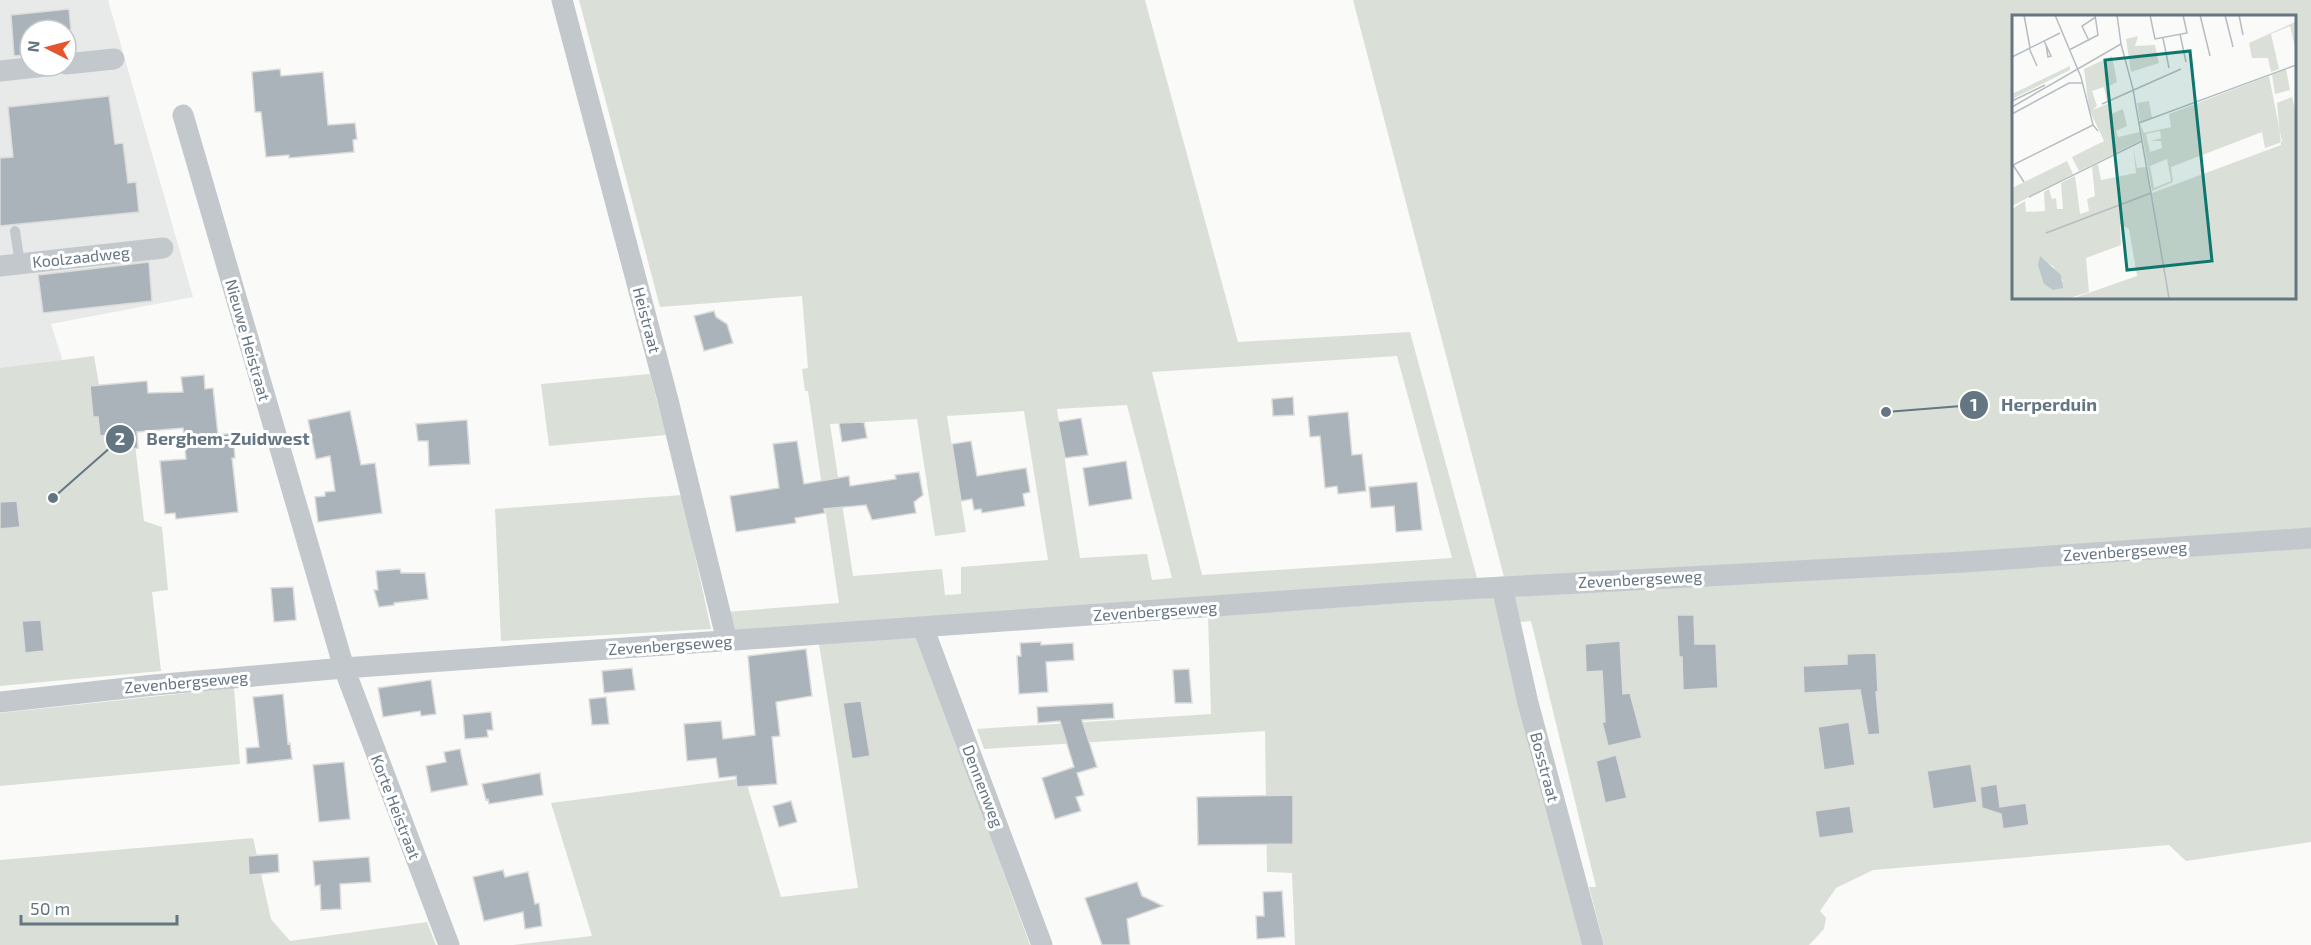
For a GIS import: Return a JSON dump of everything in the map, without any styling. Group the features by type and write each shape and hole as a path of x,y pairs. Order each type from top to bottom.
{"street":[{"name":"Heistraat","path":"562,0 668,400 726,641"},
{"path":"78,63 114,59"},
{"path":"0,71 18,69"},
{"name":"Nieuwe Heistraat","path":"183,115 344,668"},
{"name":"Koolzaadweg","path":"10,265 163,248"},
{"name":"Zevenbergseweg","path":"0,702 344,668 1502,587 1964,562 2311,538"},
{"name":"Bosstraat","path":"1502,587 1528,703 1593,945"},
{"name":"Dennenweg","path":"923,627 1042,945"},
{"name":"Korte Heistraat","path":"344,668 449,945"}],"lane":[{"path":"10,265 15,231"}],"shaded area":[{"path":"0,0 108,0 193,297 51,324 161,671 0,682"},
{"path":"579,0 1145,0 1238,342 1410,332 1477,578 729,631 725,612 839,603 808,391 805,391 802,369 808,368 802,296 660,307","holes":["1397,356 1452,558 1202,575 1152,372","1127,405 1172,578 1152,580 1147,554 1080,558 1057,409","1024,411 1048,560 961,567 961,594 945,595 942,569 853,576 830,424 917,419 935,536 966,532 947,416"]},
{"path":"1353,0 2311,0 2311,842 2186,861 2169,845 1873,870 1836,888 1820,911 1826,918 1824,929 1809,945 1604,945 1589,887 1596,887 1531,621 1520,622 1514,597 1524,596 1504,577"},
{"path":"94,356 103,408 131,411 144,521 162,527 168,590 152,592 161,671 0,686 0,368"},
{"path":"650,374 666,435 549,446 541,384"},
{"path":"682,495 711,629 501,641 495,509"},
{"path":"1494,597 1585,945 1295,945 1292,873 1267,872 1265,731 984,749 977,729 1211,714 1208,616"},
{"path":"917,637 1030,945 513,945 592,936 551,803 745,778 781,897 858,888 819,644"},
{"path":"234,688 240,764 0,786 0,713"},
{"path":"253,838 271,919 290,941 427,922 436,945 0,945 0,860"}],"building":[{"path":"69,9 70,18 18,18 18,56 14,56 11,15"},
{"path":"280,69 281,76 323,72 328,125 355,123 357,139 353,140 354,152 289,158 289,155 266,157 261,112 255,112 252,72"},
{"path":"109,96 115,144 123,143 128,183 136,182 139,212 0,226 0,158 13,157 8,107"},
{"path":"149,262 152,301 43,313 38,275"},
{"path":"714,311 716,317 727,324 733,343 704,351 694,316"},
{"path":"204,375 205,389 213,388 218,435 233,433 235,458 232,458 238,512 176,519 175,513 165,514 160,461 186,459 183,428 137,432 138,448 109,452 107,435 100,436 98,417 93,417 90,386 147,381 148,393 183,392 181,377"},
{"path":"1293,397 1294,415 1273,416 1272,399"},
{"path":"350,411 361,465 375,463 382,513 318,522 315,497 325,496 325,492 335,491 330,456 316,459 308,420"},
{"path":"1348,412 1352,455 1362,454 1366,491 1338,494 1337,486 1325,488 1320,436 1310,437 1308,416"},
{"path":"1081,418 1088,455 1065,458 1058,422"},
{"path":"467,420 470,464 429,466 428,441 418,441 416,424"},
{"path":"864,422 867,438 842,442 839,423"},
{"path":"797,441 804,484 849,476 850,486 896,479 895,475 919,472 923,495 914,502 916,513 872,520 866,505 824,509 825,513 795,518 796,523 736,532 730,496 779,488 773,444"},
{"path":"971,441 977,476 1026,468 1030,492 1023,494 1025,506 982,513 981,509 974,510 972,499 961,501 952,444"},
{"path":"1126,461 1132,499 1089,506 1083,468"},
{"path":"1417,482 1422,530 1396,532 1394,506 1371,508 1369,487"},
{"path":"17,501 20,527 0,529 0,502"},
{"path":"400,569 401,573 425,573 428,599 379,607 374,590 378,590 376,571"},
{"path":"293,587 296,620 274,622 271,588"},
{"path":"1677,615 1694,615 1695,644 1716,644 1718,688 1683,690"},
{"path":"41,620 44,651 25,653 22,621"},
{"path":"1620,641 1623,694 1630,693 1642,738 1608,746 1602,722 1605,722 1602,671 1586,672 1585,644"},
{"path":"1041,642 1041,645 1073,643 1074,660 1046,662 1048,692 1019,694 1017,656 1021,656 1020,643"},
{"path":"806,649 812,696 776,702 780,736 772,737 777,784 737,787 736,776 719,778 716,758 687,761 684,724 721,721 723,739 755,735 748,656"},
{"path":"1876,653 1878,692 1876,692 1880,734 1868,735 1860,690 1804,693 1803,666 1847,664 1847,654"},
{"path":"632,668 635,690 604,693 602,671"},
{"path":"1189,669 1192,703 1175,703 1173,670"},
{"path":"431,680 436,714 421,716 420,711 383,717 378,688"},
{"path":"283,694 288,744 290,743 292,759 247,764 246,748 259,747 253,697"},
{"path":"606,697 609,724 592,725 589,699"},
{"path":"861,701 870,756 852,759 843,703"},
{"path":"1113,703 1114,718 1082,720 1097,767 1077,773 1084,795 1076,797 1081,811 1055,819 1042,778 1074,767 1060,721 1038,723 1037,707"},
{"path":"491,712 493,730 487,730 488,737 465,739 463,715"},
{"path":"1849,722 1855,765 1824,770 1818,727"},
{"path":"460,749 468,785 431,792 426,766 446,762 444,752"},
{"path":"1616,755 1627,798 1605,803 1596,761"},
{"path":"344,762 350,819 319,822 313,765"},
{"path":"1971,764 1977,802 1933,809 1927,771"},
{"path":"540,773 543,795 489,804 488,799 486,800 482,784"},
{"path":"1997,784 2000,807 2026,803 2029,825 2003,829 2001,814 1982,808 1980,787"},
{"path":"1293,795 1293,844 1198,845 1197,797"},
{"path":"791,801 797,822 779,827 773,806"},
{"path":"1850,806 1854,833 1819,838 1815,811"},
{"path":"278,854 279,872 249,875 248,856"},
{"path":"369,857 371,882 340,884 341,909 321,910 320,885 315,886 313,861"},
{"path":"503,870 505,877 528,872 535,904 539,903 542,926 525,929 523,912 484,921 473,877"},
{"path":"1137,882 1142,896 1163,906 1127,919 1130,945 1102,945 1085,898"},
{"path":"1282,891 1285,937 1257,939 1256,916 1264,916 1263,892"}],"place":[{"name":"Herperduin","path":"1886,412"},
{"name":"Berghem-Zuidwest","path":"53,498"}]}
